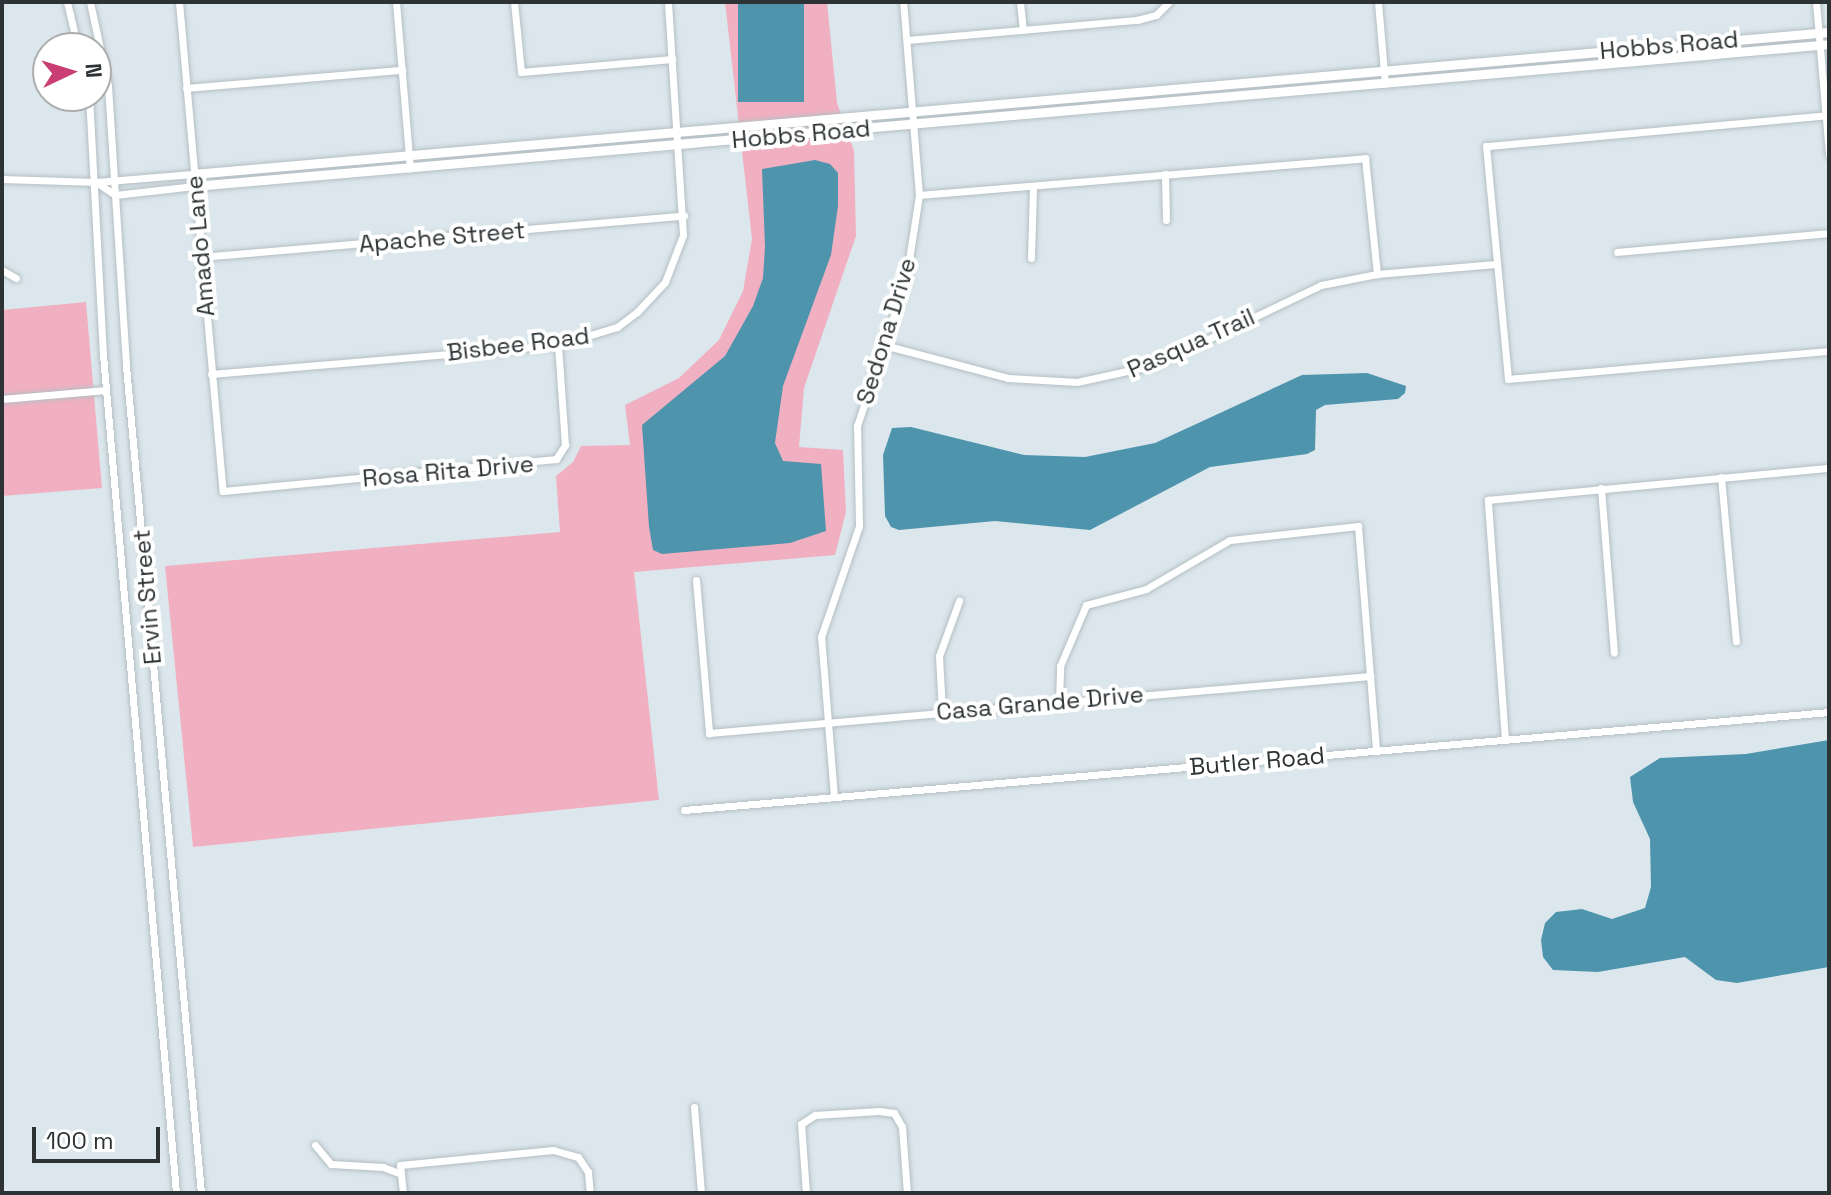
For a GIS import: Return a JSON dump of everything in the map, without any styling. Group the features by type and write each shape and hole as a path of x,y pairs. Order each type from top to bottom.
{"street":[{"path":"67,2 74,32"},
{"name":"Ervin Street","path":"90,2 108,86 201,1193"},
{"name":"Amado Lane","path":"179,2 223,491"},
{"path":"396,2 410,168"},
{"path":"514,2 521,72 672,59"},
{"name":"Bisbee Road","path":"211,374 558,345 617,327 653,299 680,248 684,216 668,2"},
{"name":"Sedona Drive","path":"834,797 821,637 859,526 857,426 906,279 919,195 903,2"},
{"path":"1020,2 1023,30"},
{"path":"1378,2 1385,84"},
{"path":"1816,2 1824,32 1829,154"},
{"path":"907,40 1137,20 1156,15 1168,4"},
{"name":"Hobbs Road","path":"2,179 96,182 1824,32"},
{"name":"Hobbs Road","path":"115,195 1824,44"},
{"path":"1509,58 1511,72"},
{"path":"186,88 402,70"},
{"name":"Ervin Street","path":"90,112 106,390 176,1193"},
{"path":"1827,116 1486,146 1508,379 1829,351"},
{"path":"919,195 1365,158 1377,274"},
{"path":"1165,174 1166,220"},
{"path":"96,182 115,195"},
{"path":"1031,258 1033,186"},
{"name":"Apache Street","path":"201,257 684,216"},
{"path":"1617,252 1829,233"},
{"name":"Pasqua Trail","path":"884,345 1008,378 1077,382 1154,365 1321,285 1377,274 1496,264"},
{"path":"2,270 16,278"},
{"name":"Rosa Rita Drive","path":"223,491 556,459 565,445 558,345"},
{"path":"2,399 106,390"},
{"path":"1505,740 1488,500 1829,468"},
{"path":"1721,477 1736,641"},
{"path":"1601,488 1614,652"},
{"path":"1059,701 1060,666 1086,605 1158,584 1230,540 1358,526 1376,751"},
{"name":"Casa Grande Drive","path":"696,580 709,733 1371,676"},
{"path":"942,711 939,656 959,601"},
{"name":"Butler Road","path":"684,810 1829,712"},
{"path":"694,1107 701,1193"},
{"path":"806,1193 801,1124 807,1118 879,1111 894,1113 900,1124 907,1193"},
{"path":"315,1145 331,1164 383,1167 401,1174"},
{"path":"403,1193 400,1165 553,1150 578,1157 588,1172 590,1193"}],"shaded area":[{"path":"725,2 827,2 837,103 854,151 856,236 804,388 799,447 843,450 846,512 835,555 634,572 659,800 193,847 165,566 560,532 556,476 573,462 581,446 630,445 625,405 679,378 719,340 743,291 752,239"},
{"path":"1788,39 1800,41 1529,63 1539,61"},
{"path":"86,302 102,488 2,496 2,310"}],"water":[{"path":"738,2 804,2 804,102 738,102"},
{"path":"815,160 830,164 838,173 838,206 831,255 783,386 775,443 783,461 821,464 826,531 790,543 662,554 653,550 649,527 642,425 725,356 753,306 763,278 762,169"},
{"path":"1367,373 1406,386 1405,393 1398,399 1325,405 1316,410 1315,450 1307,454 1210,467 1090,530 995,521 899,530 891,527 885,516 883,455 892,428 911,427 1024,455 1085,457 1155,443 1302,375"},
{"path":"1829,740 1829,967 1737,983 1716,980 1685,957 1598,972 1553,970 1543,957 1541,940 1545,923 1556,912 1582,909 1612,919 1645,908 1651,887 1650,839 1633,802 1630,777 1660,758 1746,754"}]}
